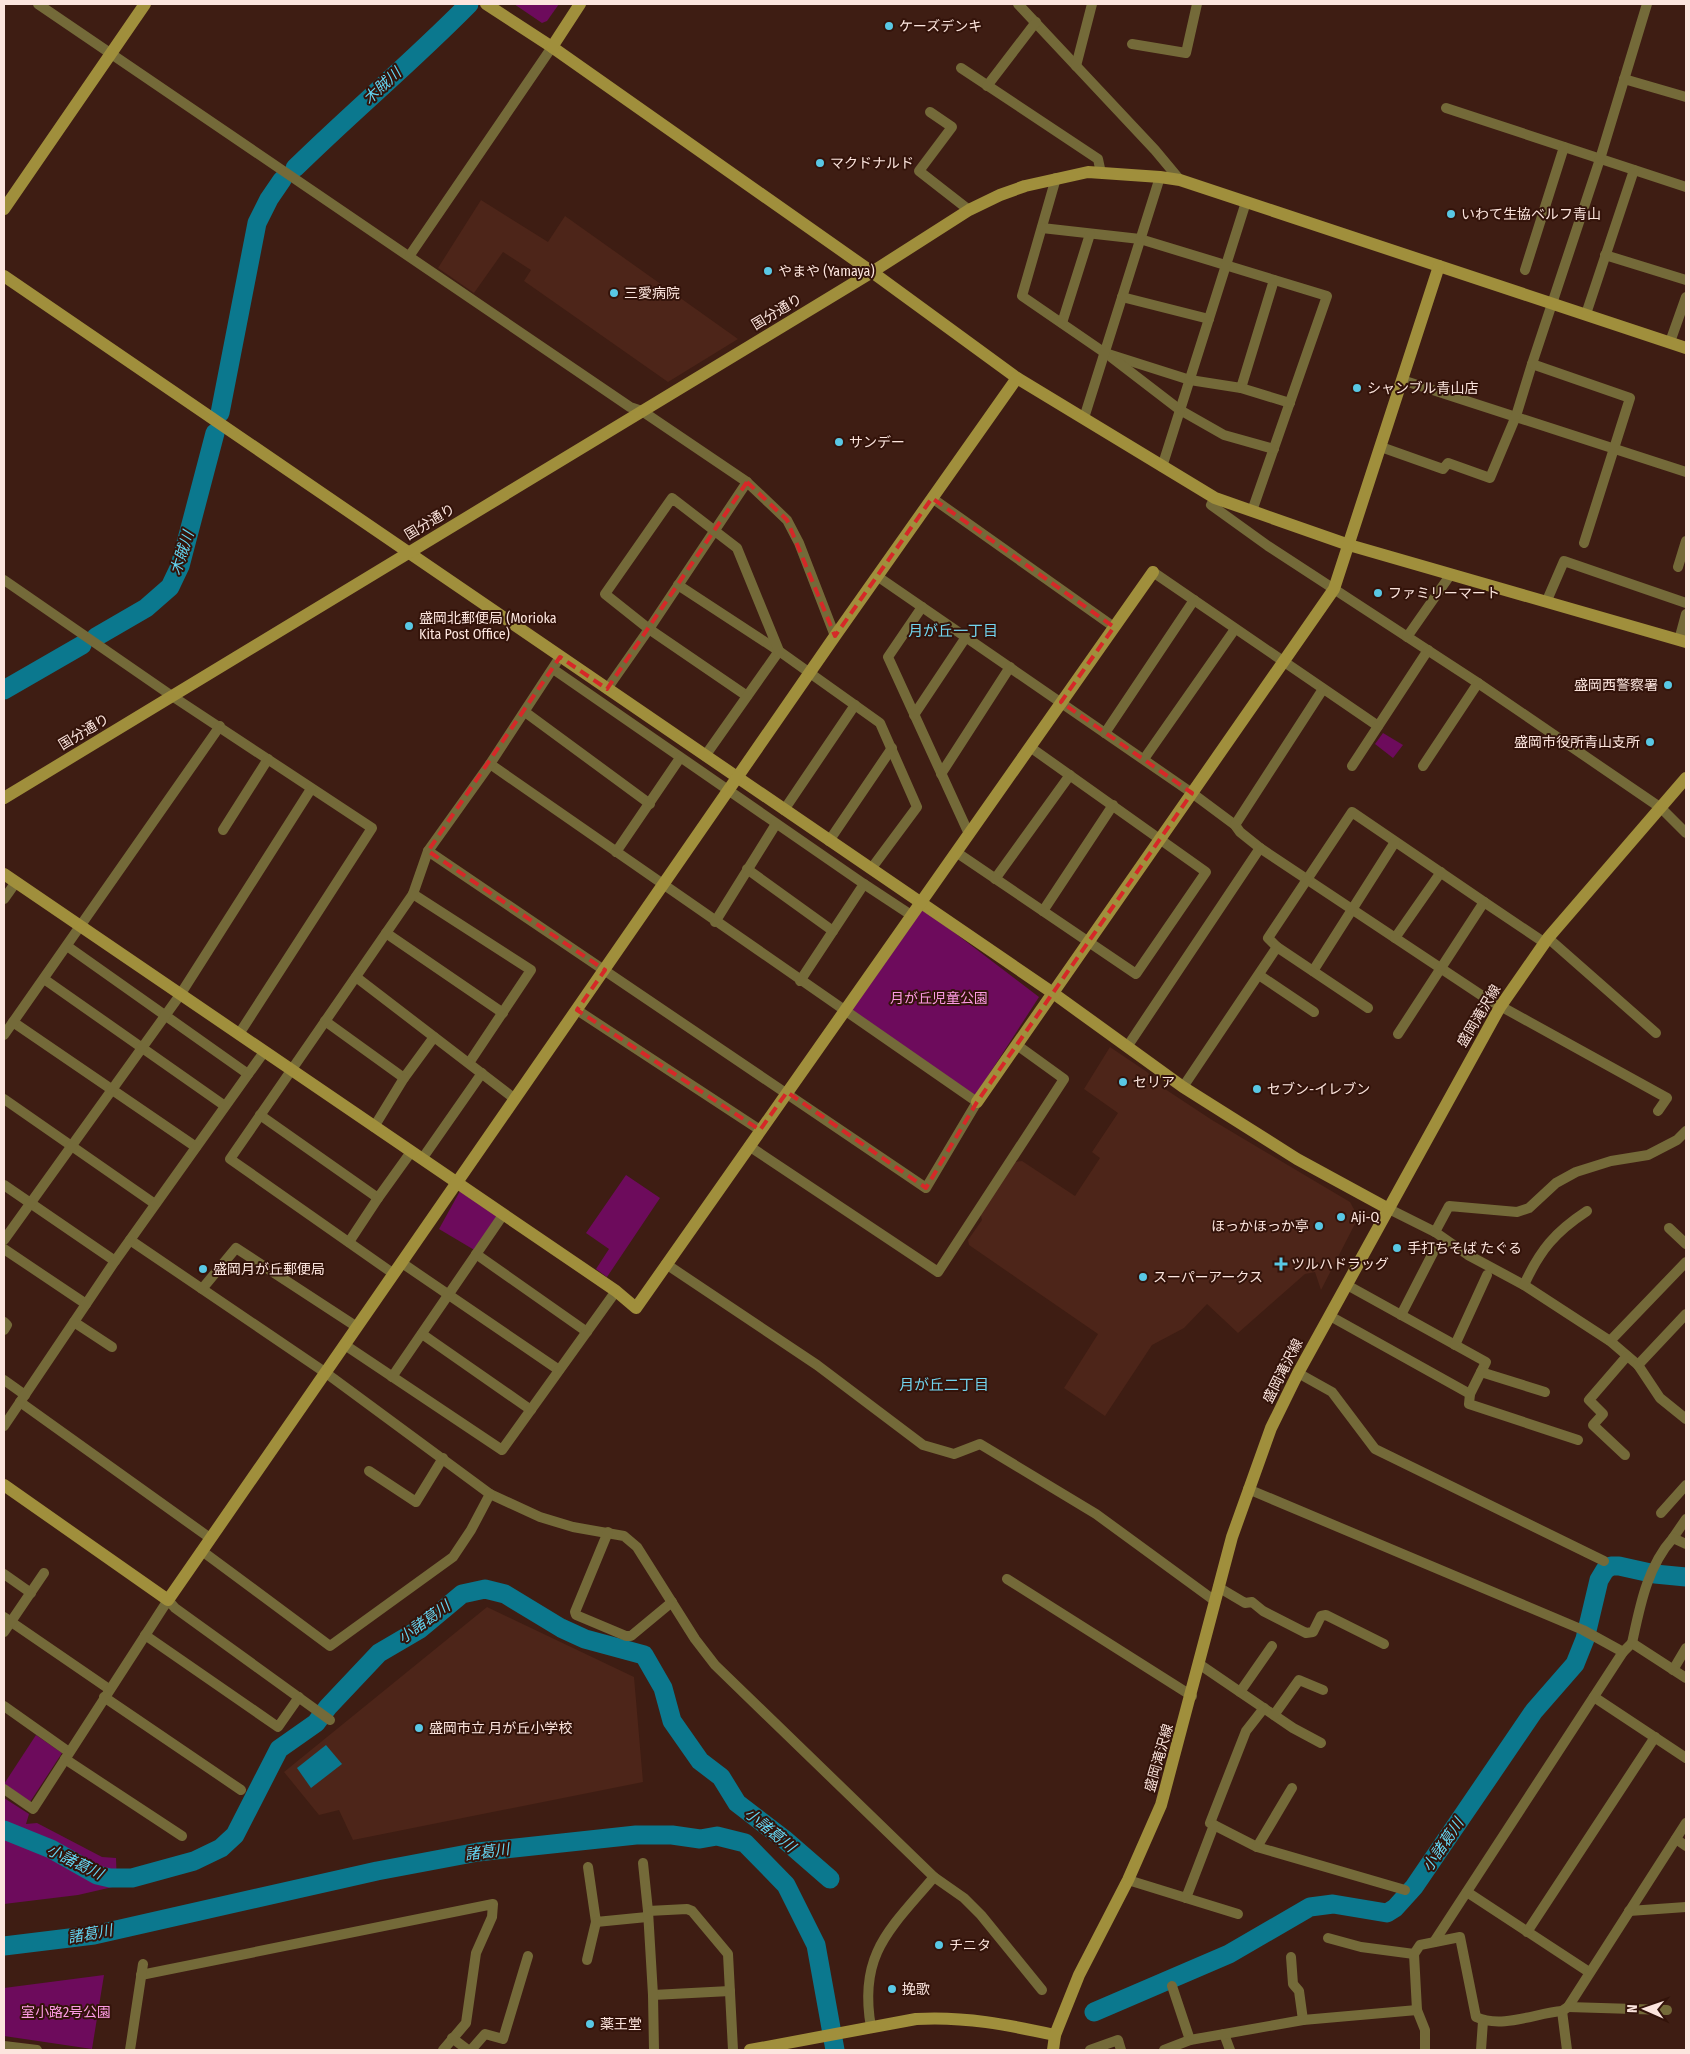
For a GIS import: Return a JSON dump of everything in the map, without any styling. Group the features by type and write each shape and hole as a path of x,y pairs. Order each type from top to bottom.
{"street":[{"path":"38,4 410,255 630,407 642,410 747,482 787,520 799,543 835,636"},
{"path":"4,209 145,4"},
{"path":"487,4 552,47 872,272 1017,378 1215,498 1349,545 1683,641 1686,614"},
{"path":"410,255 580,4"},
{"path":"1018,4 1155,150 1180,180"},
{"path":"1076,66 1092,4"},
{"path":"1132,44 1186,53 1197,4"},
{"path":"1380,447 1443,469 1448,463 1490,478 1516,416 1600,159 1647,4"},
{"path":"987,86 1036,22"},
{"path":"961,68 1098,159 1101,173"},
{"path":"1624,79 1686,97"},
{"path":"1446,108 1686,187"},
{"path":"930,112 952,127 919,171 969,210"},
{"path":"1525,270 1564,147"},
{"path":"1586,314 1634,170"},
{"name":"国分通り","path":"4,798 872,272 969,210 1000,195 1056,178 1088,172 1180,180 1686,348"},
{"path":"1084,418 1160,177"},
{"path":"1056,178 1022,296 1105,353 1180,410 1224,436 1274,450"},
{"path":"1162,467 1246,202"},
{"path":"1042,228 1140,239 1327,296 1252,511"},
{"path":"1062,323 1090,234"},
{"path":"1606,255 1686,280"},
{"path":"428,851 787,1092 926,1188 977,1102 1334,589 1439,266"},
{"path":"4,276 1053,993 1183,1088 1297,1159 1435,1232 1468,1255 1524,1285 1610,1341 1638,1365 1660,1398 1686,1419"},
{"path":"1241,388 1274,280"},
{"path":"1670,342 1686,297"},
{"path":"1122,298 1209,319"},
{"path":"1105,353 1190,380 1241,388 1290,403"},
{"path":"1532,364 1630,398 1584,543"},
{"path":"4,1789 33,1809 210,1538 835,636 1017,378"},
{"path":"1402,380 1615,447 1686,472"},
{"path":"607,689 747,482"},
{"path":"747,696 649,628 605,594 672,498 737,548 779,651"},
{"path":"932,498 1114,627"},
{"path":"1215,498 1211,505 1268,546 1478,683 1661,808 1686,833"},
{"path":"1678,567 1686,541"},
{"path":"1548,598 1564,561 1686,602"},
{"path":"4,874 616,1291 636,1308 1153,572 1378,726"},
{"path":"1407,636 1451,574"},
{"path":"878,576 1192,793 1235,825 1240,832 1260,848 1440,968 1500,1007 1667,1098 1658,1111"},
{"path":"4,580 172,696 372,828 239,1034"},
{"path":"678,585 779,651 880,724 917,807 871,869"},
{"path":"1105,733 1194,600"},
{"path":"922,607 888,658 969,834"},
{"path":"1144,759 1235,629"},
{"path":"914,715 966,637"},
{"path":"1352,766 1428,650"},
{"path":"705,756 779,651"},
{"path":"394,1274 230,1159 413,894 428,851 490,764 560,657"},
{"path":"941,774 1010,667"},
{"path":"552,669 728,792 912,915"},
{"path":"1423,766 1478,683"},
{"path":"1235,825 1323,689"},
{"path":"784,810 855,705"},
{"path":"525,712 650,804"},
{"path":"4,1035 220,726"},
{"path":"956,852 1136,974 1206,872 1030,747"},
{"path":"829,841 892,748"},
{"path":"616,852 680,758"},
{"path":"223,830 268,759"},
{"path":"490,764 662,886 977,1102"},
{"path":"995,879 1070,775"},
{"name":"盛岡滝沢線","path":"1053,2050 1055,2035 1079,1975 1128,1880 1161,1805 1192,1696 1214,1600 1248,1489 1271,1428 1298,1373 1387,1208 1500,1007 1546,941 1686,778"},
{"path":"4,1240 180,995 311,788"},
{"path":"1043,911 1113,805"},
{"path":"1368,1008 1277,948 1268,938 1352,812 1484,902 1546,941 1656,1033"},
{"path":"715,922 776,824"},
{"path":"1313,971 1396,842"},
{"path":"1127,1048 1260,848"},
{"path":"747,869 833,931"},
{"path":"1395,938 1441,872"},
{"path":"4,899 16,882"},
{"path":"800,981 864,884"},
{"path":"413,894 531,970 469,1063"},
{"path":"1398,1034 1484,902"},
{"path":"386,933 503,1013"},
{"path":"67,946 248,1074"},
{"path":"1183,1088 1277,948"},
{"path":"1259,975 1314,1012"},
{"path":"356,976 516,1099"},
{"path":"44,979 225,1106"},
{"path":"577,1010 760,1130"},
{"path":"325,1021 404,1078"},
{"path":"13,1022 196,1147"},
{"path":"374,1127 404,1078 434,1037"},
{"path":"749,1146 938,1272 1064,1079 1017,1045"},
{"path":"4,1426 115,1261 264,1052"},
{"path":"349,1242 378,1198 417,1156 482,1073"},
{"path":"4,1099 155,1204"},
{"path":"260,1115 378,1198"},
{"path":"1435,1232 1449,1206 1517,1212 1529,1208 1556,1183 1576,1172 1611,1161 1648,1155 1677,1140 1686,1131"},
{"path":"4,1185 115,1261"},
{"path":"1524,1285 1537,1258 1566,1225 1587,1210"},
{"path":"392,1377 503,1215"},
{"path":"1669,1228 1686,1244"},
{"path":"130,1240 326,1373 490,1494 540,1517 573,1527 624,1536 637,1547 695,1639 715,1665 934,1878 964,1898 981,1915 1042,1990"},
{"path":"1401,1315 1436,1247"},
{"path":"202,1289 236,1248 357,1327"},
{"path":"4,1249 86,1304"},
{"path":"476,1254 587,1332"},
{"path":"1610,1341 1686,1262"},
{"path":"402,1263 559,1370"},
{"path":"666,1264 817,1365 923,1445 954,1454 980,1444 1096,1514 1214,1600"},
{"path":"1455,1345 1487,1275"},
{"path":"1347,1285 1486,1362 1470,1394 1469,1404 1578,1440"},
{"path":"345,1345 502,1450 616,1291"},
{"path":"1638,1365 1686,1314"},
{"path":"1330,1316 1470,1394"},
{"path":"4,1322 7,1324 4,1330"},
{"path":"74,1322 112,1347"},
{"path":"422,1334 531,1410"},
{"path":"1625,1456 1593,1425 1603,1414 1589,1400 1628,1356"},
{"path":"1481,1372 1545,1392"},
{"path":"1298,1373 1332,1392 1375,1449 1604,1561"},
{"path":"4,1380 22,1398 210,1538"},
{"path":"369,1471 416,1502 443,1458"},
{"path":"1661,1513 1686,1485"},
{"path":"4,1486 168,1600 175,1608 330,1720"},
{"path":"1248,1489 1588,1632 1623,1652"},
{"path":"202,1551 330,1646 453,1557 471,1530 490,1494"},
{"path":"1434,1942 1623,1652 1632,1643 1645,1587 1652,1572 1686,1520"},
{"path":"608,1532 575,1612 576,1615 626,1636 631,1636 672,1602"},
{"path":"1673,1538 1686,1544"},
{"path":"4,1632 7,1620 44,1573"},
{"path":"4,1574 30,1592"},
{"path":"1007,1579 1192,1696"},
{"path":"1218,1587 1245,1602 1252,1602 1263,1611 1306,1633 1312,1632 1321,1616 1326,1615 1384,1644"},
{"path":"7,1620 241,1790"},
{"path":"145,1635 278,1727 299,1697"},
{"path":"1632,1643 1686,1678"},
{"path":"1240,1692 1272,1646"},
{"path":"1673,1670 1686,1648"},
{"path":"1200,1664 1274,1715 1321,1743"},
{"path":"1274,1715 1299,1680 1323,1690"},
{"path":"1594,1698 1686,1758"},
{"path":"4,1706 67,1755 182,1836"},
{"path":"1264,1708 1246,1731 1210,1823 1257,1847 1405,1890"},
{"path":"1527,1932 1655,1737"},
{"path":"1257,1847 1292,1788"},
{"path":"1567,2050 1565,2009 1686,1823"},
{"path":"1186,1898 1214,1824"},
{"path":"1676,1839 1686,1846"},
{"path":"643,1863 653,1994 654,2050"},
{"path":"588,1868 596,1922 588,1960"},
{"path":"867,2028 868,1982 872,1962 885,1937 934,1878"},
{"path":"1128,1880 1238,1914"},
{"path":"1467,1892 1589,1972"},
{"path":"141,1975 493,1904 492,1917 476,1952 466,2023 442,2050"},
{"path":"1629,1911 1686,1908"},
{"path":"596,1922 687,1909 692,1911 728,1954 733,2050"},
{"path":"1425,2050 1425,2030 1417,2010 1414,1954 1420,1945 1460,1937 1476,2017 1484,2020 1509,2020 1565,2009 1667,2010"},
{"path":"1328,1938 1361,1947 1414,1954"},
{"path":"452,2038 469,2050 485,2034 502,2039 528,1956"},
{"path":"1292,1957 1293,1984 1299,1991 1303,2020"},
{"path":"130,2050 143,1964"},
{"path":"1172,1986 1190,2040"},
{"path":"653,1994 730,1991"},
{"path":"1164,2050 1190,2040 1303,2020 1417,2010"},
{"path":"750,2050 788,2045 916,2019 943,2017 1002,2024 1055,2035"},
{"path":"1481,2050 1484,2020"},
{"path":"1224,2034 1230,2050"},
{"path":"1090,2050 1118,2040 1121,2050"},
{"path":"4,2046 37,2050"}],"highlighted area":[{"path":"747,482 787,520 835,636 932,498 1114,627 1061,702 1192,793 977,1102 926,1188 787,1092 760,1130 577,1010 605,970 428,851 560,657 607,689"}],"shaded area":[{"path":"481,200 548,242 565,216 738,339 668,382 524,281 531,270 503,252 474,293 438,268"},
{"path":"1110,1047 1147,1072 1165,1089 1212,1120 1350,1202 1356,1213 1357,1220 1321,1290 1315,1272 1305,1274 1238,1333 1207,1304 1184,1328 1152,1345 1105,1416 1064,1388 1098,1334 969,1245 968,1240 982,1220 980,1212 1015,1162 1022,1161 1075,1196 1100,1158 1092,1152 1118,1113 1084,1089"},
{"path":"487,1607 634,1677 643,1782 353,1840 339,1810 319,1815 284,1772"}],"green space":[{"path":"514,4 559,4 547,21 542,23"},
{"path":"1383,733 1403,745 1393,758 1375,744"},
{"name":"月が丘児童公園","path":"922,908 1039,997 975,1096 848,1014"},
{"path":"626,1175 660,1198 607,1277 596,1269 609,1249 586,1233"},
{"path":"460,1191 499,1215 476,1251 439,1229"},
{"path":"36,1735 62,1753 30,1802 4,1784"},
{"path":"4,1798 29,1814 26,1824 37,1823 102,1857 116,1858 117,1886 78,1895 4,1904"},
{"name":"室小路2号公園","path":"104,1975 92,2049 4,2036 4,1988"}],"water":[{"path":"326,1745 342,1764 311,1788 297,1768"}],"waterway":[{"name":"木賊川","path":"295,168 469,4"},
{"name":"木賊川","path":"220,413 257,223 269,199 282,180"},
{"name":"木賊川","path":"96,637 146,608 170,587 180,566 215,433"},
{"name":"木賊川","path":"4,690 82,645"},
{"name":"小諸葛川","path":"1094,2012 1229,1954 1310,1907 1333,1904 1387,1913 1395,1908 1414,1887 1534,1711 1575,1664 1585,1639 1599,1580 1605,1570 1611,1566 1619,1566 1655,1574 1686,1577"},
{"name":"小諸葛川","path":"4,1830 51,1849 97,1875 110,1878 132,1878 194,1861 221,1848 235,1835 279,1749 316,1723 328,1707 379,1653 420,1629 462,1594 485,1589 505,1594 561,1628 585,1639 644,1655 663,1688 672,1721 700,1761 721,1777 737,1803 784,1839 830,1879"},
{"name":"諸葛川","path":"4,1946 94,1935 377,1871 478,1852 636,1835 672,1835 700,1839 717,1836 745,1843 786,1885 816,1945 835,2050"}],"place":[{"name":"ケーズデンキ","path":"889,26"},
{"name":"マクドナルド","path":"820,163"},
{"name":"いわて生協ベルフ青山","path":"1451,214"},
{"name":"やまや (Yamaya)","path":"768,271"},
{"name":"三愛病院","path":"614,293"},
{"name":"シャンブル青山店","path":"1357,388"},
{"name":"サンデー","path":"839,442"},
{"name":"ファミリーマート","path":"1378,593"},
{"name":"盛岡北郵便局 (Morioka Kita Post Office)","path":"409,626"},
{"name":"盛岡西警察署","path":"1668,685"},
{"name":"盛岡市役所青山支所","path":"1650,742"},
{"name":"セリア","path":"1123,1082"},
{"name":"セブン-イレブン","path":"1257,1089"},
{"name":"Aji-Q","path":"1341,1217"},
{"name":"ほっかほっか亭","path":"1319,1226"},
{"name":"手打ちそば たぐる","path":"1397,1248"},
{"name":"ツルハドラッグ","path":"1281,1264"},
{"name":"盛岡月が丘郵便局","path":"203,1269"},
{"name":"スーパーアークス","path":"1143,1277"},
{"name":"盛岡市立 月が丘小学校","path":"419,1728"},
{"name":"チニタ","path":"939,1945"},
{"name":"挽歌","path":"892,1989"},
{"name":"薬王堂","path":"590,2024"}],"district":[{"name":"月が丘一丁目","path":"953,631"},
{"name":"月が丘二丁目","path":"944,1385"}]}
